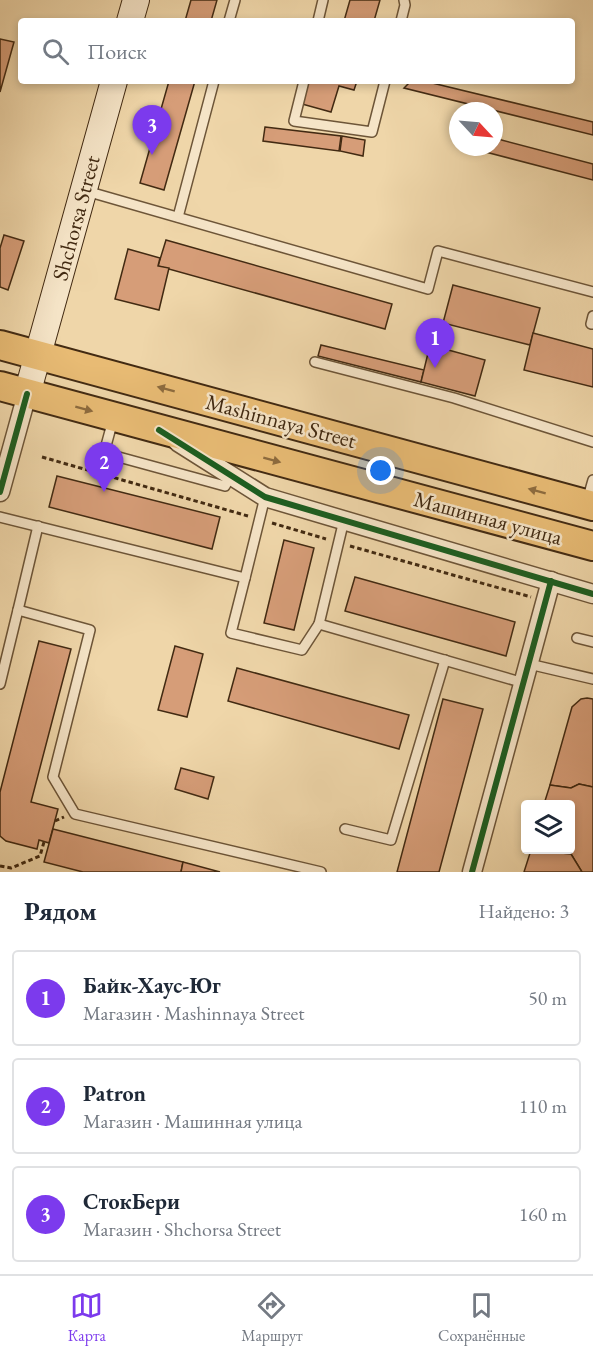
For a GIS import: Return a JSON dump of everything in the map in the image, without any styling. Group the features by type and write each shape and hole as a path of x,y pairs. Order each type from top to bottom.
{"main road":[{"path":"131,18 136,0"},
{"name":"Shchorsa Street","path":"27,394 113,84"},
{"path":"0,345 38,354"},
{"name":"Mashinnaya Street","path":"38,354 590,497"},
{"name":"Машинная улица","path":"0,386 593,546"}],"street":[{"path":"0,492 27,394"},
{"path":"159,430 265,497 593,594"},
{"path":"472,872 551,581"}],"lane":[{"path":"230,18 235,0"},
{"path":"319,18 323,0"},
{"path":"402,18 404,0"},
{"path":"178,217 213,84"},
{"path":"303,84 294,121 372,132 385,84"},
{"path":"84,190 428,290 438,251 593,292"},
{"path":"593,316 591,324 593,324"},
{"path":"315,362 454,398 593,442"},
{"path":"114,417 104,453 225,486 231,475"},
{"path":"265,497 231,633 302,650 319,624 344,520"},
{"path":"0,517 245,578"},
{"path":"0,684 38,526"},
{"path":"18,610 90,630 53,777 75,814 321,872"},
{"path":"319,624 524,682"},
{"path":"577,638 593,642"},
{"path":"345,829 391,840 445,660"},
{"path":"528,664 593,679"}],"path":[{"path":"42,458 546,601"},
{"path":"55,821 62,816"},
{"path":"0,866 11,868 39,856 44,842"}],"building":[{"path":"191,0 217,0 212,18 186,18"},
{"path":"350,0 380,0 375,18 345,18"},
{"path":"0,39 14,42 0,92"},
{"path":"168,84 194,84 164,190 140,183"},
{"path":"307,84 356,84 354,90 339,86 331,112 302,104"},
{"path":"408,84 436,84 593,122 593,135 503,113 503,102 460,102 404,88"},
{"path":"265,127 341,136 339,151 263,141"},
{"path":"342,136 365,140 363,156 340,151"},
{"path":"503,140 593,164 593,180 501,156 503,156"},
{"path":"4,235 24,241 8,290 0,287 0,248"},
{"path":"166,240 392,304 385,329 158,266"},
{"path":"128,249 160,258 158,266 169,268 159,310 115,299"},
{"path":"453,285 540,308 530,345 443,323"},
{"path":"533,333 593,349 593,387 524,370"},
{"path":"321,345 424,370 421,382 318,356"},
{"path":"430,345 485,360 475,396 421,382"},
{"path":"57,476 220,517 212,549 49,507"},
{"path":"284,540 314,548 294,630 264,623"},
{"path":"355,577 515,622 506,656 345,611"},
{"path":"39,641 71,649 31,802 58,809 49,843 39,840 37,849 6,841 0,836 0,792"},
{"path":"175,646 203,654 187,717 158,710"},
{"path":"237,668 409,715 399,749 228,701"},
{"path":"443,699 483,709 439,872 397,872"},
{"path":"581,699 593,699 593,787 579,784 571,788 550,785 572,707"},
{"path":"181,768 214,777 208,799 175,789"},
{"path":"579,784 593,787 593,872 582,872 571,854 575,854 575,800 545,800 550,785 571,788"},
{"path":"53,829 183,862 181,872 83,872 44,862"},
{"path":"530,854 571,854 582,872 524,872"},
{"path":"183,862 220,872 181,872"}],"cycle path":[{"path":"0,492 27,394"},
{"path":"159,430 265,497 593,594"},
{"path":"472,872 551,581"}],"place":[{"name":"СтокБери","path":"152,155"},
{"name":"Байк-Хаус-Юг","path":"435,368"},
{"name":"Patron","path":"104,492"}]}
